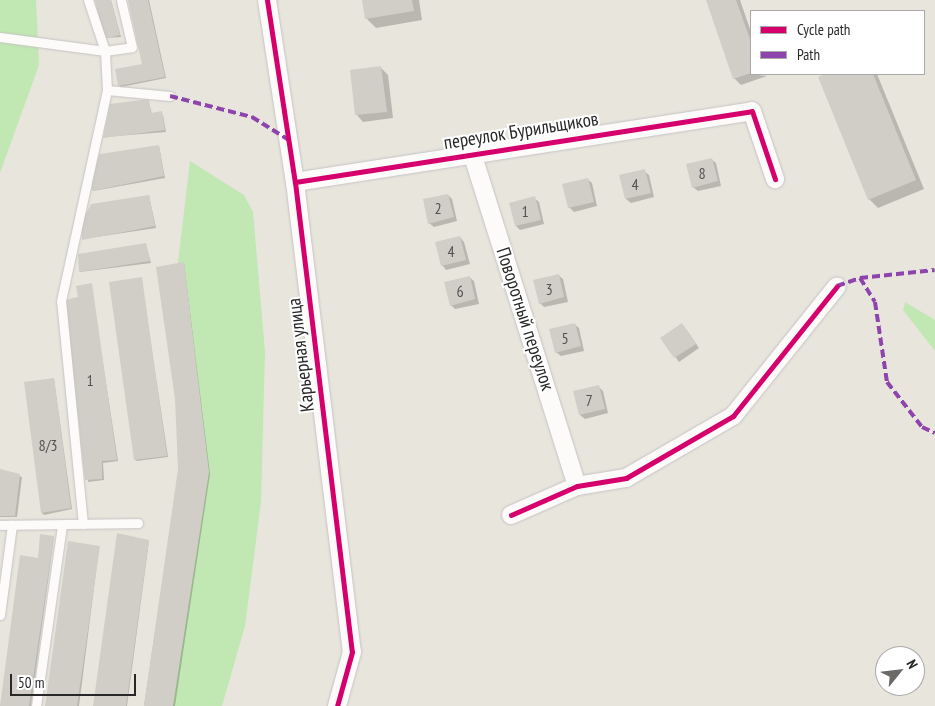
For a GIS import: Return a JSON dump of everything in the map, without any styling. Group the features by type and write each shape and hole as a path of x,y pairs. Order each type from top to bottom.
{"street":[{"name":"Карьерная улица","path":"267,0 295,182 352,652 337,706"},
{"name":"переулок Бурильщиков","path":"295,182 752,110 775,179"},
{"name":"Поворотный переулок","path":"472,153 577,486"},
{"path":"511,515 577,486 626,478 733,416 837,286"}],"lane":[{"path":"83,524 61,302 107,90 105,51 88,0"},
{"path":"0,37 105,51 132,47 121,0"},
{"path":"107,90 170,96"},
{"path":"0,525 138,522"},
{"path":"0,615 12,525"},
{"path":"36,706 62,525"}],"green space":[{"path":"0,0 36,0 39,65 0,173"},
{"path":"190,161 244,195 253,212 265,352 261,502 245,626 222,706 156,706 196,416 178,263"},
{"path":"905,302 935,320 935,351 903,310"}],"building":[{"path":"95,0 111,0 120,35 104,39"},
{"path":"128,0 148,0 165,77 118,86 115,69 142,64"},
{"path":"362,0 412,0 414,11 365,19"},
{"path":"706,0 736,0 750,39 750,73 733,79"},
{"path":"381,66 387,112 355,115 350,70"},
{"path":"823,75 873,75 916,180 868,200 818,77"},
{"path":"149,99 151,113 162,111 165,130 103,138 110,104"},
{"path":"159,145 164,176 92,191 92,172 100,154"},
{"path":"712,158 718,181 692,188 686,164"},
{"path":"645,169 651,193 625,199 619,175"},
{"path":"588,178 594,202 568,208 562,184"},
{"path":"448,194 454,217 428,224 423,199"},
{"path":"149,195 155,226 82,240 82,222 91,204"},
{"path":"535,196 541,220 515,226 509,203"},
{"path":"460,236 466,260 441,266 435,242"},
{"path":"146,243 150,261 79,272 78,254"},
{"path":"184,262 209,472 173,706 144,706 178,469 175,399 156,267"},
{"path":"559,274 564,297 539,304 533,280"},
{"path":"470,276 475,299 450,306 444,282"},
{"path":"142,277 167,456 134,460 109,282"},
{"path":"92,283 117,460 102,461 102,479 85,480 65,300 78,297 76,286"},
{"path":"575,323 581,346 555,353 549,329"},
{"path":"682,323 696,344 674,358 660,338"},
{"path":"54,378 71,508 41,513 24,382"},
{"path":"599,385 605,409 579,415 573,391"},
{"path":"0,469 20,474 15,516 0,516"},
{"path":"117,533 149,540 126,706 93,706"},
{"path":"40,534 54,536 29,706 0,706 20,555 38,558"},
{"path":"68,541 100,546 77,706 45,706"}],"marked path":[{"path":"170,96 252,117 289,140"},
{"path":"837,286 860,278 935,270"},
{"path":"860,278 875,302 887,382 922,427 935,433"}],"cycle path":[{"path":"267,0 295,182 352,652 337,706"},
{"path":"295,182 752,111 775,179"},
{"path":"511,515 577,486 626,478 733,416 837,286"}]}
